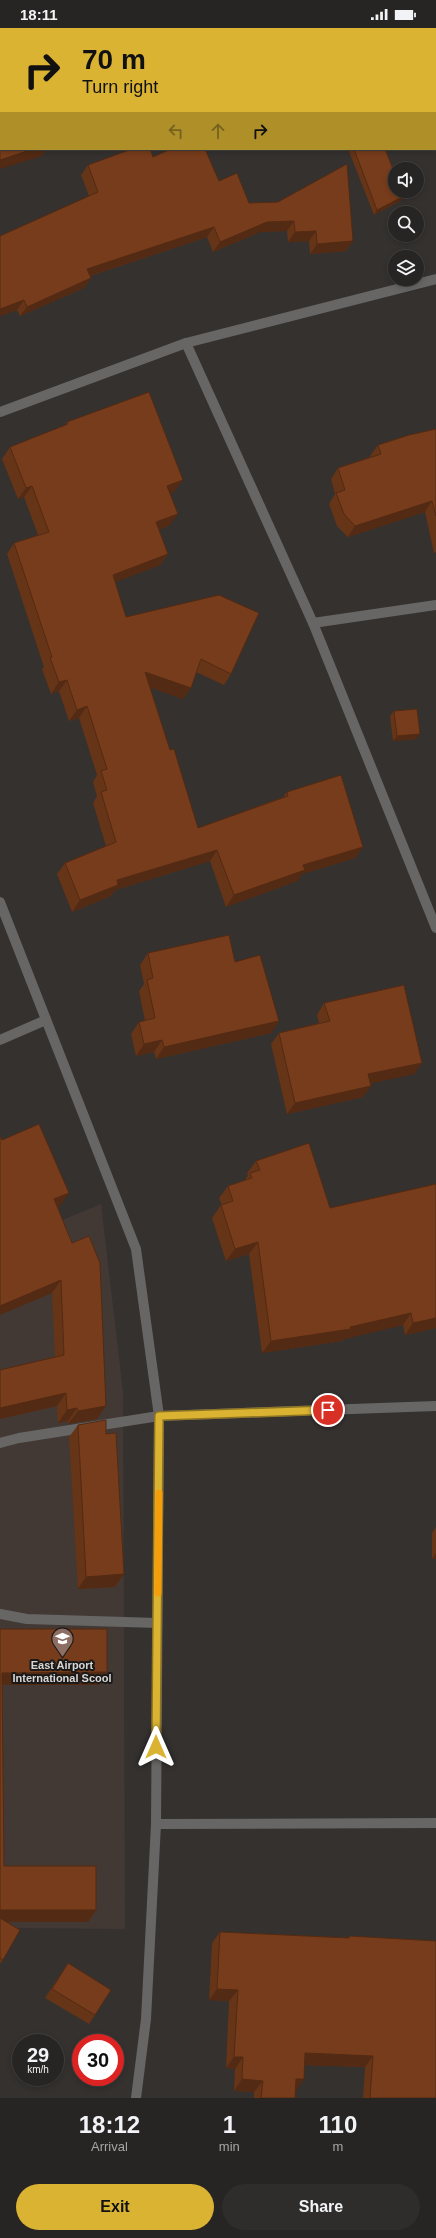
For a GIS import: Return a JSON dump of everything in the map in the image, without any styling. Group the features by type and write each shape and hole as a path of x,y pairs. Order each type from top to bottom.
{"street":[{"path":"0,412 186,343 436,279"},
{"path":"186,343 313,624 436,928"},
{"path":"313,624 436,605"},
{"path":"0,902 136,1249 159,1416 156,1824 146,2019 136,2098"},
{"path":"0,1040 46,1020"},
{"path":"0,1443 19,1438 159,1416 436,1406"},
{"path":"0,1614 27,1619 157,1623"},
{"path":"156,1824 436,1823"}],"shaded area":[{"name":"East Airport International Scool","path":"101,1204 123,1392 125,1929 5,1928 0,1927 0,1246"}],"building":[{"path":"0,150 30,150 0,160"},
{"path":"129,150 150,150 153,157 169,150 205,150 219,181 237,173 249,203 278,202 347,164 353,241 317,244 316,231 295,232 294,221 267,222 220,242 214,227 87,269 91,278 27,307 24,300 0,309 0,236 98,192 88,165"},
{"path":"354,150 385,150 390,162 388,162 388,198 400,198 377,210"},
{"path":"149,392 183,480 167,486 178,514 156,522 168,554 113,575 126,617 219,595 259,613 231,674 201,659 191,688 145,672 170,750 174,749 198,828 288,796 287,792 341,775 363,847 303,865 305,870 234,895 217,850 117,880 118,885 80,900 65,863 116,842 101,792 107,790 101,771 107,769 87,706 77,710 67,680 59,682 14,543 49,532 32,486 26,488 10,447 68,424 67,422"},
{"path":"436,429 436,516 432,501 355,526 344,514 336,493 345,490 338,468 381,454 378,445 409,435"},
{"path":"417,709 420,734 397,736 394,711"},
{"path":"229,935 235,962 260,955 279,1021 164,1047 162,1040 144,1044 139,1022 155,1018 147,980 153,978 148,953"},
{"path":"404,985 422,1063 368,1074 371,1086 295,1103 279,1033 330,1021 324,1003"},
{"path":"39,1124 69,1193 54,1199 72,1243 89,1236 100,1263 106,1406 78,1411 77,1408 67,1410 66,1393 0,1408 0,1370 64,1355 61,1280 0,1306 0,1136 2,1140"},
{"path":"309,1143 330,1208 436,1184 436,1318 413,1323 411,1313 350,1327 351,1329 271,1341 258,1242 235,1249 221,1205 233,1201 228,1186 252,1178 250,1173 260,1170 256,1161"},
{"path":"106,1420 106,1434 116,1433 124,1574 86,1577 78,1425"},
{"path":"0,1629 107,1629 107,1672 2,1673 4,1866 96,1866 96,1910 0,1910"},
{"path":"0,1918 20,1930 3,1960 0,1958"},
{"path":"220,1932 349,1938 350,1936 436,1941 436,2098 370,2098 373,2056 305,2053 304,2079 296,2079 295,2098 261,2098 263,2081 242,2079 243,2057 234,2057 238,1990 217,1989"},
{"path":"68,1963 111,1990 95,2015 52,1989"}],"slow traffic":[{"path":"158,1593 159,1493"}],"place":[{"name":"East Airport International Scool","path":"62,1658"}],"route":[{"path":"156,1747 159,1416 328,1410"}]}
